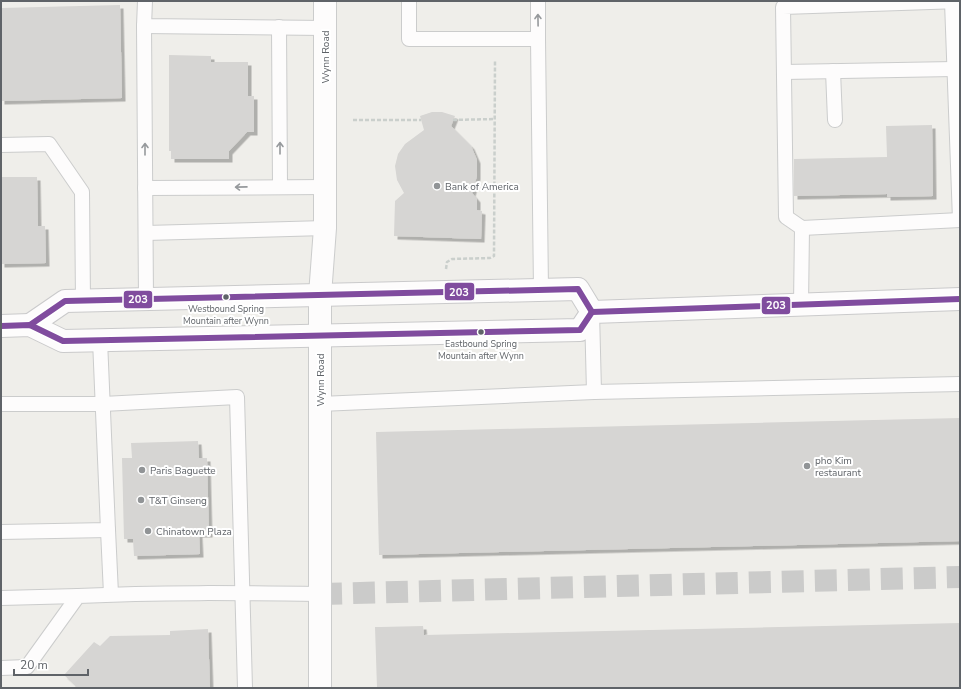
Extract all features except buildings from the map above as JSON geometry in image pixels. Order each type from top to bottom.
[{"type":"main road","name":"Wynn Road","points":[[320,688],[320,295],[325,228],[325,1]]},
{"type":"main road","points":[[30,326],[64,301],[83,300],[578,289],[592,312]]},
{"type":"main road","points":[[592,312],[960,299]]},
{"type":"main road","points":[[1,326],[30,326],[63,341],[580,330],[592,312]]},
{"type":"lane","points":[[145,1],[146,299]]},
{"type":"lane","points":[[409,1],[409,39],[538,39]]},
{"type":"lane","points":[[538,1],[541,290]]},
{"type":"lane","points":[[956,1],[954,69],[960,220],[802,228],[786,217],[783,7],[956,1]]},
{"type":"lane","points":[[144,26],[325,28]]},
{"type":"lane","points":[[279,27],[280,187]]},
{"type":"lane","points":[[784,72],[954,69]]},
{"type":"lane","points":[[832,71],[834,120]]},
{"type":"lane","points":[[1,145],[49,144],[82,192],[83,300]]},
{"type":"lane","points":[[145,188],[325,187]]},
{"type":"lane","points":[[146,233],[325,228]]},
{"type":"lane","points":[[801,305],[802,228]]},
{"type":"lane","points":[[592,312],[594,392]]},
{"type":"lane","points":[[100,340],[111,594]]},
{"type":"lane","points":[[320,404],[594,392],[960,384]]},
{"type":"lane","points":[[1,404],[103,404],[237,397],[245,688]]},
{"type":"lane","points":[[1,532],[108,530]]},
{"type":"lane","points":[[1,598],[111,594],[320,594]]},
{"type":"lane","points":[[1,668],[27,667],[78,596]]},
{"type":"path","points":[[446,270],[447,262],[452,259],[490,258],[494,256],[496,61]]},
{"type":"path","points":[[453,120],[496,119]]},
{"type":"path","points":[[353,120],[421,120]]},
{"type":"tunnel","points":[[320,594],[960,577]]},
{"type":"transit line","name":"203","points":[[30,325],[65,301],[578,289],[592,312]]},
{"type":"transit line","name":"203","points":[[592,312],[960,299]]},
{"type":"transit line","name":"203","points":[[1,326],[30,325],[63,341],[580,330],[592,312]]},
{"type":"place","name":"Bank of America","points":[[437,186]]},
{"type":"place","name":"Westbound Spring Mountain after Wynn","points":[[226,297]]},
{"type":"place","name":"Eastbound Spring Mountain after Wynn","points":[[481,332]]},
{"type":"place","name":"pho Kim restaurant","points":[[807,466]]},
{"type":"place","name":"Paris Baguette","points":[[142,470]]},
{"type":"place","name":"T&T Ginseng","points":[[141,500]]},
{"type":"place","name":"Chinatown Plaza","points":[[148,531]]}]
